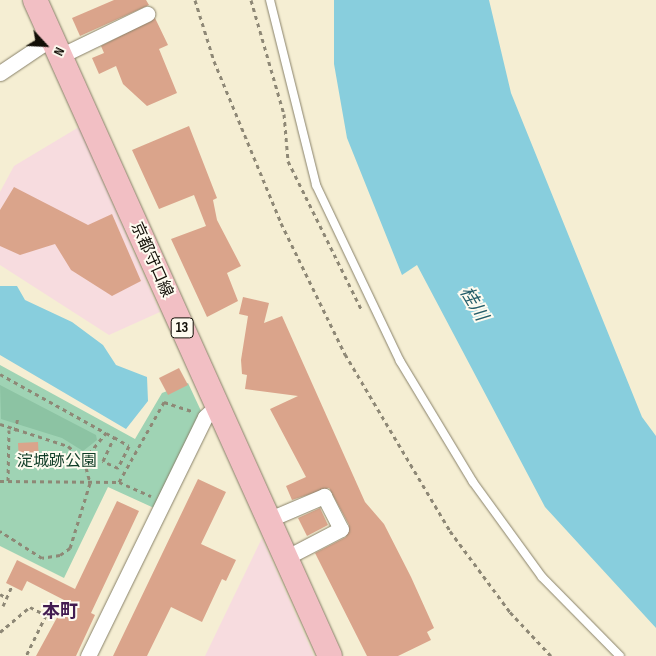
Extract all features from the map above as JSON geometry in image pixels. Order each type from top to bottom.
[{"type":"main road","name":"京都守口線","points":[[35,0],[211,412],[270,519],[330,656]]},
{"type":"street","points":[[0,73],[56,47],[147,14]]},
{"type":"street","points":[[88,656],[163,502],[211,412]]},
{"type":"street","points":[[270,519],[324,496],[341,529],[287,557]]},
{"type":"lane","points":[[270,0],[316,185],[400,361],[473,482],[542,577],[620,656]]},
{"type":"path","points":[[195,0],[214,60],[274,207],[345,354],[450,531],[510,612],[551,656]]},
{"type":"path","points":[[0,374],[129,446],[118,468],[103,461],[114,438]]},
{"type":"path","points":[[119,482],[164,402],[211,412]]},
{"type":"path","points":[[15,431],[18,418]]},
{"type":"path","points":[[0,424],[9,430],[68,446],[84,460],[90,483],[70,548],[60,555],[42,558],[0,531]]},
{"type":"path","points":[[8,480],[9,430]]},
{"type":"path","points":[[84,460],[106,433]]},
{"type":"path","points":[[0,481],[119,482],[163,502]]},
{"type":"path","points":[[3,606],[12,586]]},
{"type":"path","points":[[0,594],[7,598]]},
{"type":"path","points":[[0,632],[30,607],[46,615],[26,656]]},
{"type":"shaded area","points":[[79,127],[160,312],[109,335],[0,265],[0,192],[14,166]]},
{"type":"shaded area","points":[[262,538],[314,656],[205,656]]},
{"type":"green space","name":"淀城跡公園","points":[[0,365],[135,439],[162,393],[188,383],[202,413],[154,508],[108,487],[64,578],[0,546]]},
{"type":"green space","points":[[0,385],[96,435],[97,440],[83,451],[62,438],[1,419]]},
{"type":"water","name":"桂川","points":[[334,0],[489,0],[511,93],[642,417],[656,436],[656,628],[545,507],[417,265],[402,275],[347,138],[334,64]]},
{"type":"water","points":[[0,286],[17,286],[25,300],[72,322],[103,345],[116,365],[147,377],[148,401],[126,429],[0,355]]},
{"type":"building","points":[[114,0],[146,0],[149,5],[80,36],[72,18]]},
{"type":"building","points":[[155,18],[168,45],[159,49],[177,93],[147,106],[123,84],[116,66],[99,74],[92,58],[104,53],[101,46]]},
{"type":"building","points":[[189,126],[217,198],[213,200],[217,220],[241,266],[227,273],[238,301],[207,317],[171,239],[206,226],[194,195],[159,209],[132,150]]},
{"type":"building","points":[[14,187],[88,225],[112,214],[141,281],[112,296],[71,270],[55,244],[20,255],[0,246],[0,210]]},
{"type":"building","points":[[243,297],[269,303],[264,323],[282,316],[365,502],[384,524],[411,577],[434,628],[427,632],[431,640],[398,656],[367,656],[315,553],[346,537],[349,525],[329,488],[292,500],[286,486],[306,477],[270,409],[298,396],[245,389],[247,375],[242,374],[241,360],[248,316],[239,314]]},
{"type":"building","points":[[179,368],[188,385],[168,395],[159,378]]},
{"type":"building","points":[[38,442],[39,461],[19,462],[18,443]]},
{"type":"building","points":[[198,479],[226,492],[201,544],[236,560],[226,581],[222,579],[202,622],[171,607],[147,656],[113,656]]},
{"type":"building","points":[[117,501],[139,511],[91,613],[95,615],[76,656],[36,656],[66,601],[27,581],[22,591],[6,583],[17,560],[75,589]]},
{"type":"building","points":[[320,508],[328,525],[307,536],[298,518]]},
{"type":"district","name":"本町","points":[[60,612]]}]
